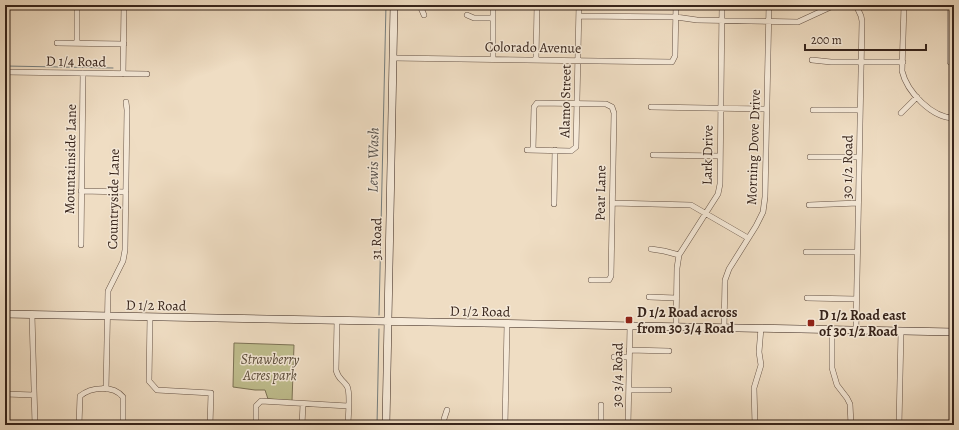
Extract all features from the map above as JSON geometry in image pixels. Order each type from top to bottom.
[{"type":"main road","name":"31 Road","points":[[386,425],[394,5]]},
{"type":"main road","name":"D 1/2 Road","points":[[5,314],[954,332]]},
{"type":"street","points":[[77,5],[77,43]]},
{"type":"street","points":[[123,74],[124,5]]},
{"type":"street","points":[[421,5],[424,15]]},
{"type":"street","points":[[493,59],[494,5]]},
{"type":"street","points":[[536,5],[536,59]]},
{"type":"street","name":"Alamo Street","points":[[555,150],[571,151],[575,149],[576,146],[579,5]]},
{"type":"street","points":[[676,5],[676,17]]},
{"type":"street","name":"Lark Drive","points":[[676,327],[677,268],[679,255],[718,194],[720,184],[722,5]]},
{"type":"street","name":"Morning Dove Drive","points":[[724,328],[725,280],[729,269],[763,212],[765,197],[769,5]]},
{"type":"street","points":[[579,16],[676,17],[697,20],[798,22],[835,5]]},
{"type":"street","name":"30 1/2 Road","points":[[856,5],[862,21],[856,330]]},
{"type":"street","points":[[904,5],[902,62],[904,80],[930,111],[943,117],[954,118]]},
{"type":"street","points":[[950,5],[952,62]]},
{"type":"street","points":[[467,15],[474,18],[493,18]]},
{"type":"street","name":"Colorado Avenue","points":[[393,58],[672,62],[675,56],[676,17]]},
{"type":"street","points":[[57,43],[124,44]]},
{"type":"street","points":[[812,60],[902,62]]},
{"type":"street","name":"D 1/4 Road","points":[[5,72],[147,74]]},
{"type":"street","name":"Mountainside Lane","points":[[81,246],[83,73]]},
{"type":"street","points":[[900,113],[918,97]]},
{"type":"street","name":"Countryside Lane","points":[[106,389],[108,291],[124,256],[126,102]]},
{"type":"street","points":[[533,150],[534,107],[536,104],[578,104]]},
{"type":"street","name":"Pear Lane","points":[[578,104],[606,104],[612,106],[614,113],[611,276],[609,280],[591,280]]},
{"type":"street","points":[[651,107],[766,109]]},
{"type":"street","points":[[813,110],[860,110]]},
{"type":"street","points":[[526,150],[555,150],[554,204]]},
{"type":"street","points":[[653,155],[720,156]]},
{"type":"street","points":[[810,156],[859,157]]},
{"type":"street","points":[[82,191],[126,192]]},
{"type":"street","points":[[612,203],[691,205],[748,238]]},
{"type":"street","points":[[809,205],[858,204]]},
{"type":"street","points":[[651,249],[679,255]]},
{"type":"street","points":[[806,252],[857,252]]},
{"type":"street","points":[[649,297],[676,298]]},
{"type":"street","points":[[807,298],[856,299]]},
{"type":"street","points":[[32,315],[35,425]]},
{"type":"street","points":[[150,317],[149,381],[157,390],[211,392],[210,425]]},
{"type":"street","points":[[337,321],[336,370],[337,376],[348,387],[348,425]]},
{"type":"street","points":[[505,425],[507,324]]},
{"type":"street","name":"30 3/4 Road","points":[[628,425],[630,326]]},
{"type":"street","points":[[755,425],[754,388],[761,365],[759,352],[761,328]]},
{"type":"street","points":[[832,330],[833,377],[850,404],[851,425]]},
{"type":"street","points":[[899,425],[901,331]]},
{"type":"street","points":[[629,350],[669,352]]},
{"type":"street","points":[[614,357],[629,357]]},
{"type":"street","points":[[80,425],[80,396],[87,390],[106,389],[120,393],[123,397],[123,425]]},
{"type":"street","points":[[629,390],[669,390]]},
{"type":"street","points":[[5,394],[34,395]]},
{"type":"street","points":[[256,425],[256,406],[261,400],[348,406]]},
{"type":"street","points":[[302,425],[303,404]]},
{"type":"street","points":[[601,405],[601,425]]},
{"type":"street","points":[[444,425],[447,410]]},
{"type":"green space","name":"Strawberry Acres park","points":[[234,343],[294,345],[292,401],[268,399],[265,390],[233,387]]},
{"type":"waterway","name":"Lewis Wash","points":[[379,315],[386,5]]},
{"type":"waterway","points":[[5,66],[113,68]]},
{"type":"waterway","name":"Lewis Wash","points":[[377,425],[379,329]]},
{"type":"place","name":"D 1/2 Road across from 30 3/4 Road","points":[[629,320]]},
{"type":"place","name":"D 1/2 Road east of 30 1/2 Road","points":[[811,323]]}]
